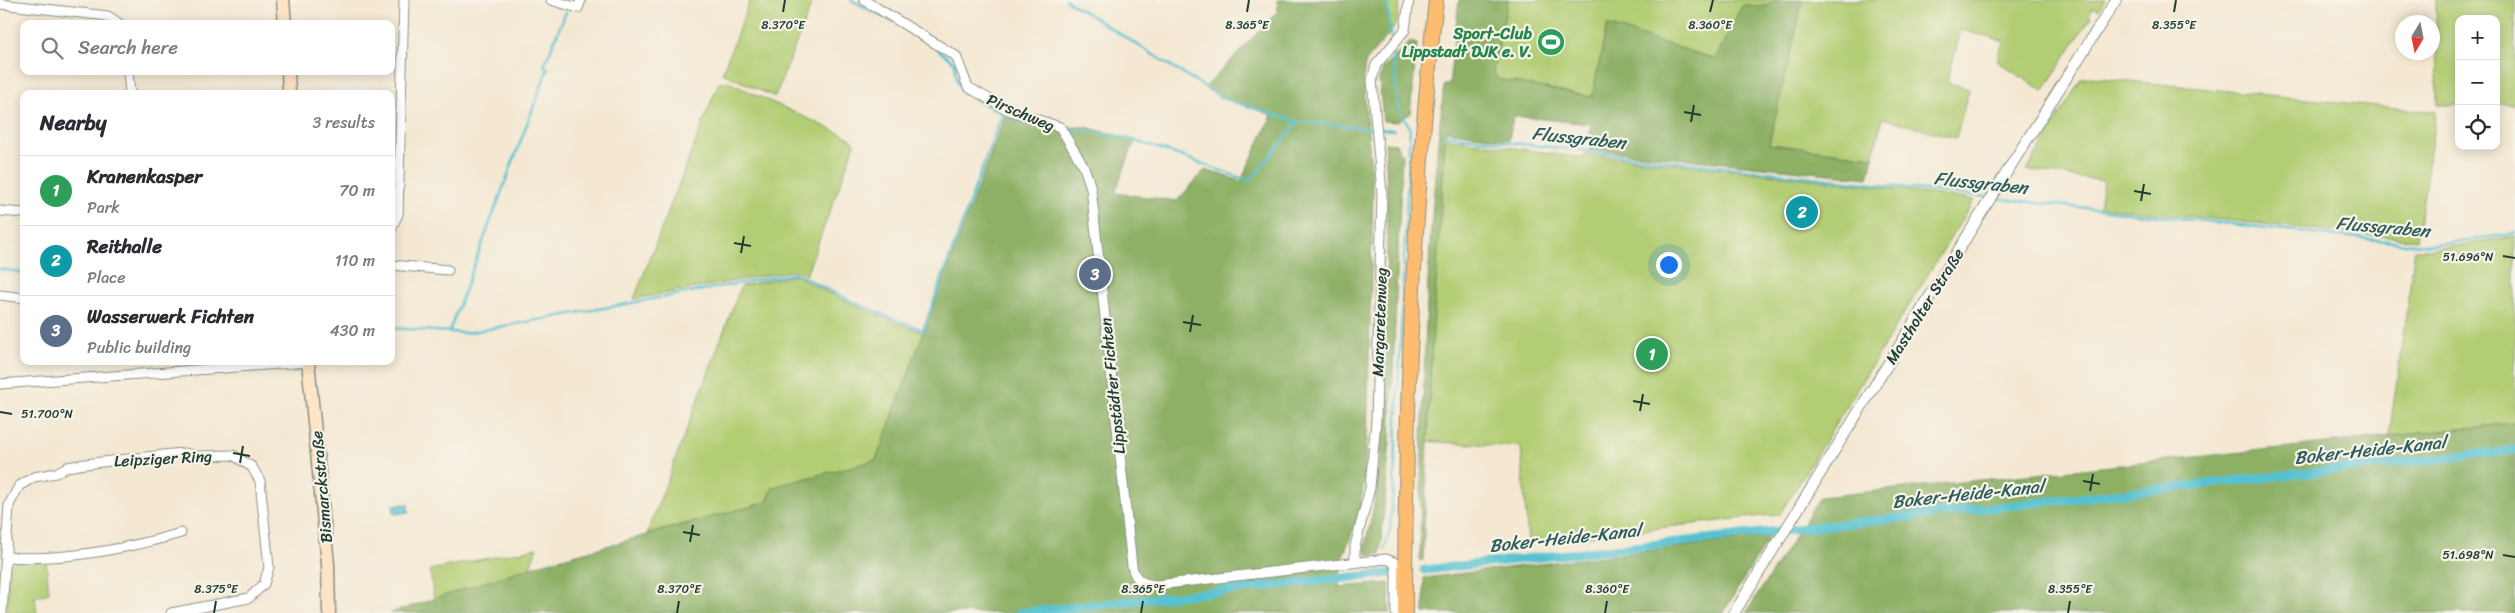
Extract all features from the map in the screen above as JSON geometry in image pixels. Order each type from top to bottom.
[{"type":"main road","points":[[283,0],[285,20]]},
{"type":"main road","points":[[1405,613],[1405,498],[1409,346],[1421,154],[1436,0]]},
{"type":"main road","points":[[1414,613],[1418,346],[1430,154],[1445,0]]},
{"type":"main road","points":[[288,75],[289,90]]},
{"type":"main road","name":"Bismarckstraße","points":[[308,365],[328,564],[329,613]]},
{"type":"street","points":[[395,220],[398,214],[404,0]]},
{"type":"street","points":[[551,0],[579,4]]},
{"type":"street","name":"Pirschweg","points":[[864,0],[956,56],[968,87],[1008,110],[1060,127],[1084,167],[1091,188]]},
{"type":"street","name":"Margaretenweg","points":[[1354,562],[1355,546],[1370,488],[1376,420],[1382,193],[1372,80],[1376,65],[1405,30],[1409,0]]},
{"type":"street","name":"Mastholter Straße","points":[[1734,613],[1995,190],[2116,0]]},
{"type":"street","points":[[0,4],[108,16],[114,20]]},
{"type":"street","points":[[128,75],[130,90]]},
{"type":"street","name":"Lippstädter Fichten","points":[[1091,188],[1132,566],[1140,582],[1157,585],[1354,562]]},
{"type":"street","points":[[0,211],[20,214]]},
{"type":"street","points":[[395,265],[448,270]]},
{"type":"street","points":[[0,295],[20,298]]},
{"type":"street","points":[[0,384],[266,365]]},
{"type":"street","name":"Leipziger Ring","points":[[2,613],[11,499],[19,486],[34,477],[56,473],[68,467],[85,464],[186,453],[197,456],[227,454],[238,456],[252,467],[260,481],[269,567],[264,584],[249,598],[172,613]]},
{"type":"street","points":[[5,557],[41,558],[87,552],[152,541],[181,533]]},
{"type":"street","points":[[1354,562],[1386,559],[1394,562],[1396,569],[1396,613]]},
{"type":"green space","points":[[750,0],[813,0],[775,97],[722,73]]},
{"type":"green space","points":[[1277,0],[1387,0],[1391,32],[1366,61],[1363,77],[1373,192],[1367,441],[1363,488],[1357,521],[1342,558],[1339,587],[1389,583],[1390,613],[391,613],[530,567],[767,502],[773,487],[876,460],[1006,112],[1056,128],[1085,127],[1135,140],[1115,193],[1177,201],[1205,170],[1241,181],[1272,115],[1222,98],[1205,88],[1278,11]]},
{"type":"green space","points":[[1387,0],[1400,0],[1397,22],[1391,32]]},
{"type":"green space","points":[[1459,0],[1508,0],[1493,71],[1498,79],[1592,97],[1607,25],[1715,59],[1742,6],[1766,6],[1777,0],[1803,0],[1769,144],[1873,157],[1868,178],[1589,149],[1591,124],[1513,116],[1509,140],[1446,131],[1432,346],[1423,560],[1420,561],[1426,323],[1433,204],[1444,85],[1449,85]]},
{"type":"green space","name":"Sport-Club Lippstadt DJK e. V.","points":[[1508,0],[1777,0],[1766,6],[1742,6],[1715,59],[1607,25],[1592,97],[1498,79],[1493,72]]},
{"type":"green space","points":[[1803,0],[2105,0],[2099,10],[2093,8],[2089,16],[2091,17],[2043,91],[1998,62],[1998,52],[2005,41],[1961,30],[1947,82],[1969,89],[1956,138],[1882,118],[1873,157],[1768,144]]},
{"type":"green space","points":[[2436,0],[2515,0],[2515,104],[2500,104],[2500,15],[2455,15],[2455,105],[2437,105],[2437,60],[2440,60],[2440,15],[2436,15]]},
{"type":"green space","points":[[1410,42],[1417,44],[1410,114],[1397,122],[1383,121],[1379,80],[1383,68]]},
{"type":"green space","points":[[2090,77],[2436,112],[2417,240],[2099,207],[2103,181],[2027,170],[2081,79]]},
{"type":"green space","points":[[726,81],[850,138],[855,144],[806,275],[796,270],[634,299],[718,84]]},
{"type":"green space","points":[[1445,138],[1584,158],[1585,154],[1858,184],[1974,200],[1780,514],[1528,543],[1521,447],[1422,441]]},
{"type":"green space","points":[[1385,143],[1396,144],[1402,155],[1390,442],[1380,554],[1368,555],[1364,548],[1371,522],[1379,470],[1383,417],[1387,240]]},
{"type":"green space","points":[[2515,236],[2515,423],[2389,436],[2415,249],[2436,249]]},
{"type":"green space","points":[[796,275],[859,307],[924,333],[876,460],[773,487],[768,502],[647,534],[741,286]]},
{"type":"green space","points":[[2515,423],[2515,613],[1746,613],[1820,497]]},
{"type":"green space","points":[[1770,536],[1723,613],[1424,613],[1424,578]]},
{"type":"green space","points":[[537,548],[530,567],[434,600],[430,570]]},
{"type":"green space","points":[[46,560],[49,593],[35,597],[37,613],[7,613],[8,568],[14,562]]},
{"type":"water","points":[[408,504],[409,512],[394,514],[393,505]]},
{"type":"waterway","points":[[851,0],[893,22]]},
{"type":"waterway","name":"Flussgraben","points":[[1066,0],[1222,98],[1298,122],[1394,130]]},
{"type":"waterway","points":[[1387,0],[1392,41]]},
{"type":"waterway","points":[[449,332],[548,68],[544,66],[566,12]]},
{"type":"waterway","points":[[1384,550],[1390,530],[1395,465],[1410,127],[1399,111],[1392,49]]},
{"type":"waterway","points":[[938,50],[955,63],[956,77],[959,85],[977,100],[1020,120],[1058,130]]},
{"type":"waterway","points":[[395,328],[466,333],[796,273],[858,304],[923,330],[1002,114]]},
{"type":"waterway","points":[[1066,130],[1087,131],[1134,141],[1250,181],[1298,122]]},
{"type":"waterway","name":"Flussgraben","points":[[1444,135],[1987,197]]},
{"type":"waterway","name":"Flussgraben","points":[[1995,198],[2414,244],[2436,245],[2515,233]]},
{"type":"waterway","points":[[0,269],[20,272]]},
{"type":"waterway","name":"Boker-Heide-Kanal","points":[[1424,570],[2515,450]]},
{"type":"waterway","name":"Boker-Heide-Kanal","points":[[1019,613],[1391,573]]},
{"type":"place","name":"Sport-Club Lippstadt DJK e. V.","points":[[1551,42]]},
{"type":"place","name":"Reithalle","points":[[1802,212]]},
{"type":"place","name":"Wasserwerk Fichten","points":[[1095,274]]},
{"type":"place","name":"Kranenkasper","points":[[1652,354]]}]
